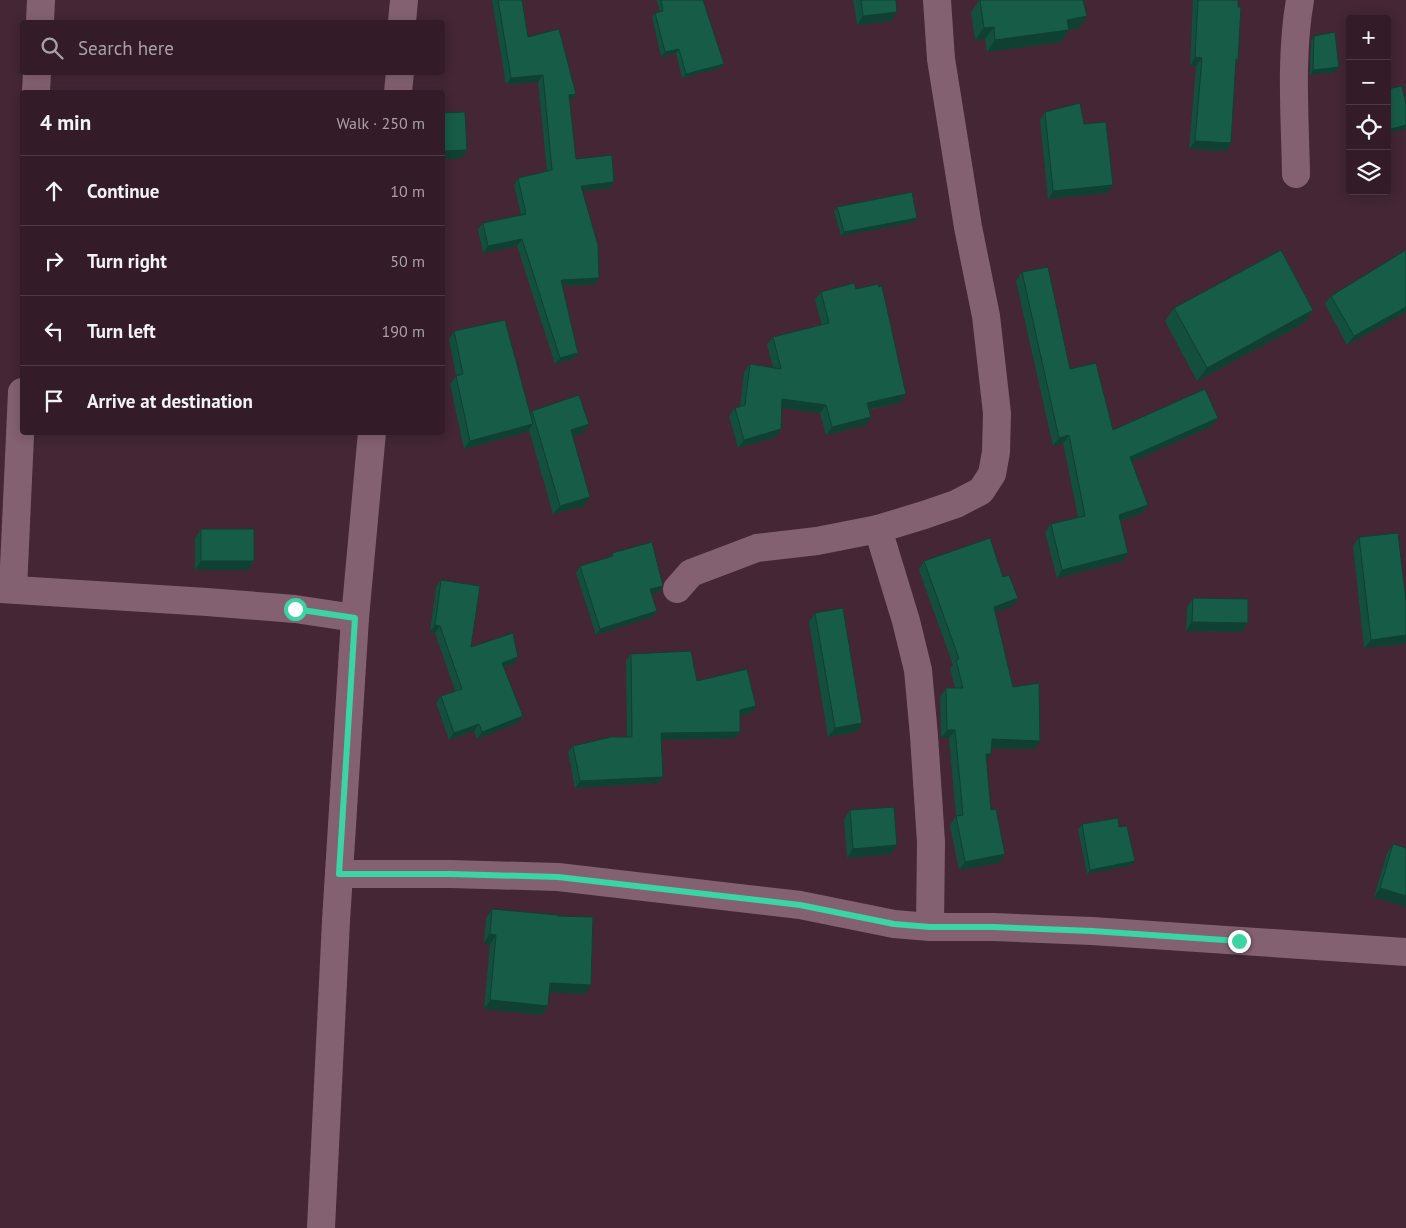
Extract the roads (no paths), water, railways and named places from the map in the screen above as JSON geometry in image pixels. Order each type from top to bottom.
[{"type":"street","points":[[40,20],[41,0]]},
{"type":"street","points":[[402,20],[404,0]]},
{"type":"street","points":[[677,589],[691,573],[757,548],[817,541],[878,529],[924,516],[956,504],[981,491],[992,474],[996,452],[997,413],[986,316],[968,228],[941,58],[937,0]]},
{"type":"street","points":[[1296,174],[1295,69],[1297,19],[1300,0]]},
{"type":"street","points":[[36,90],[37,75]]},
{"type":"street","points":[[398,90],[400,75]]},
{"type":"street","points":[[20,418],[7,589],[295,609],[355,618]]},
{"type":"street","points":[[321,1228],[339,874],[355,618],[372,435]]},
{"type":"street","points":[[878,529],[906,621],[918,670],[931,842],[930,927]]},
{"type":"street","points":[[339,874],[451,874],[558,877],[800,905],[894,924],[930,927],[994,927],[1092,931],[1406,952]]}]
